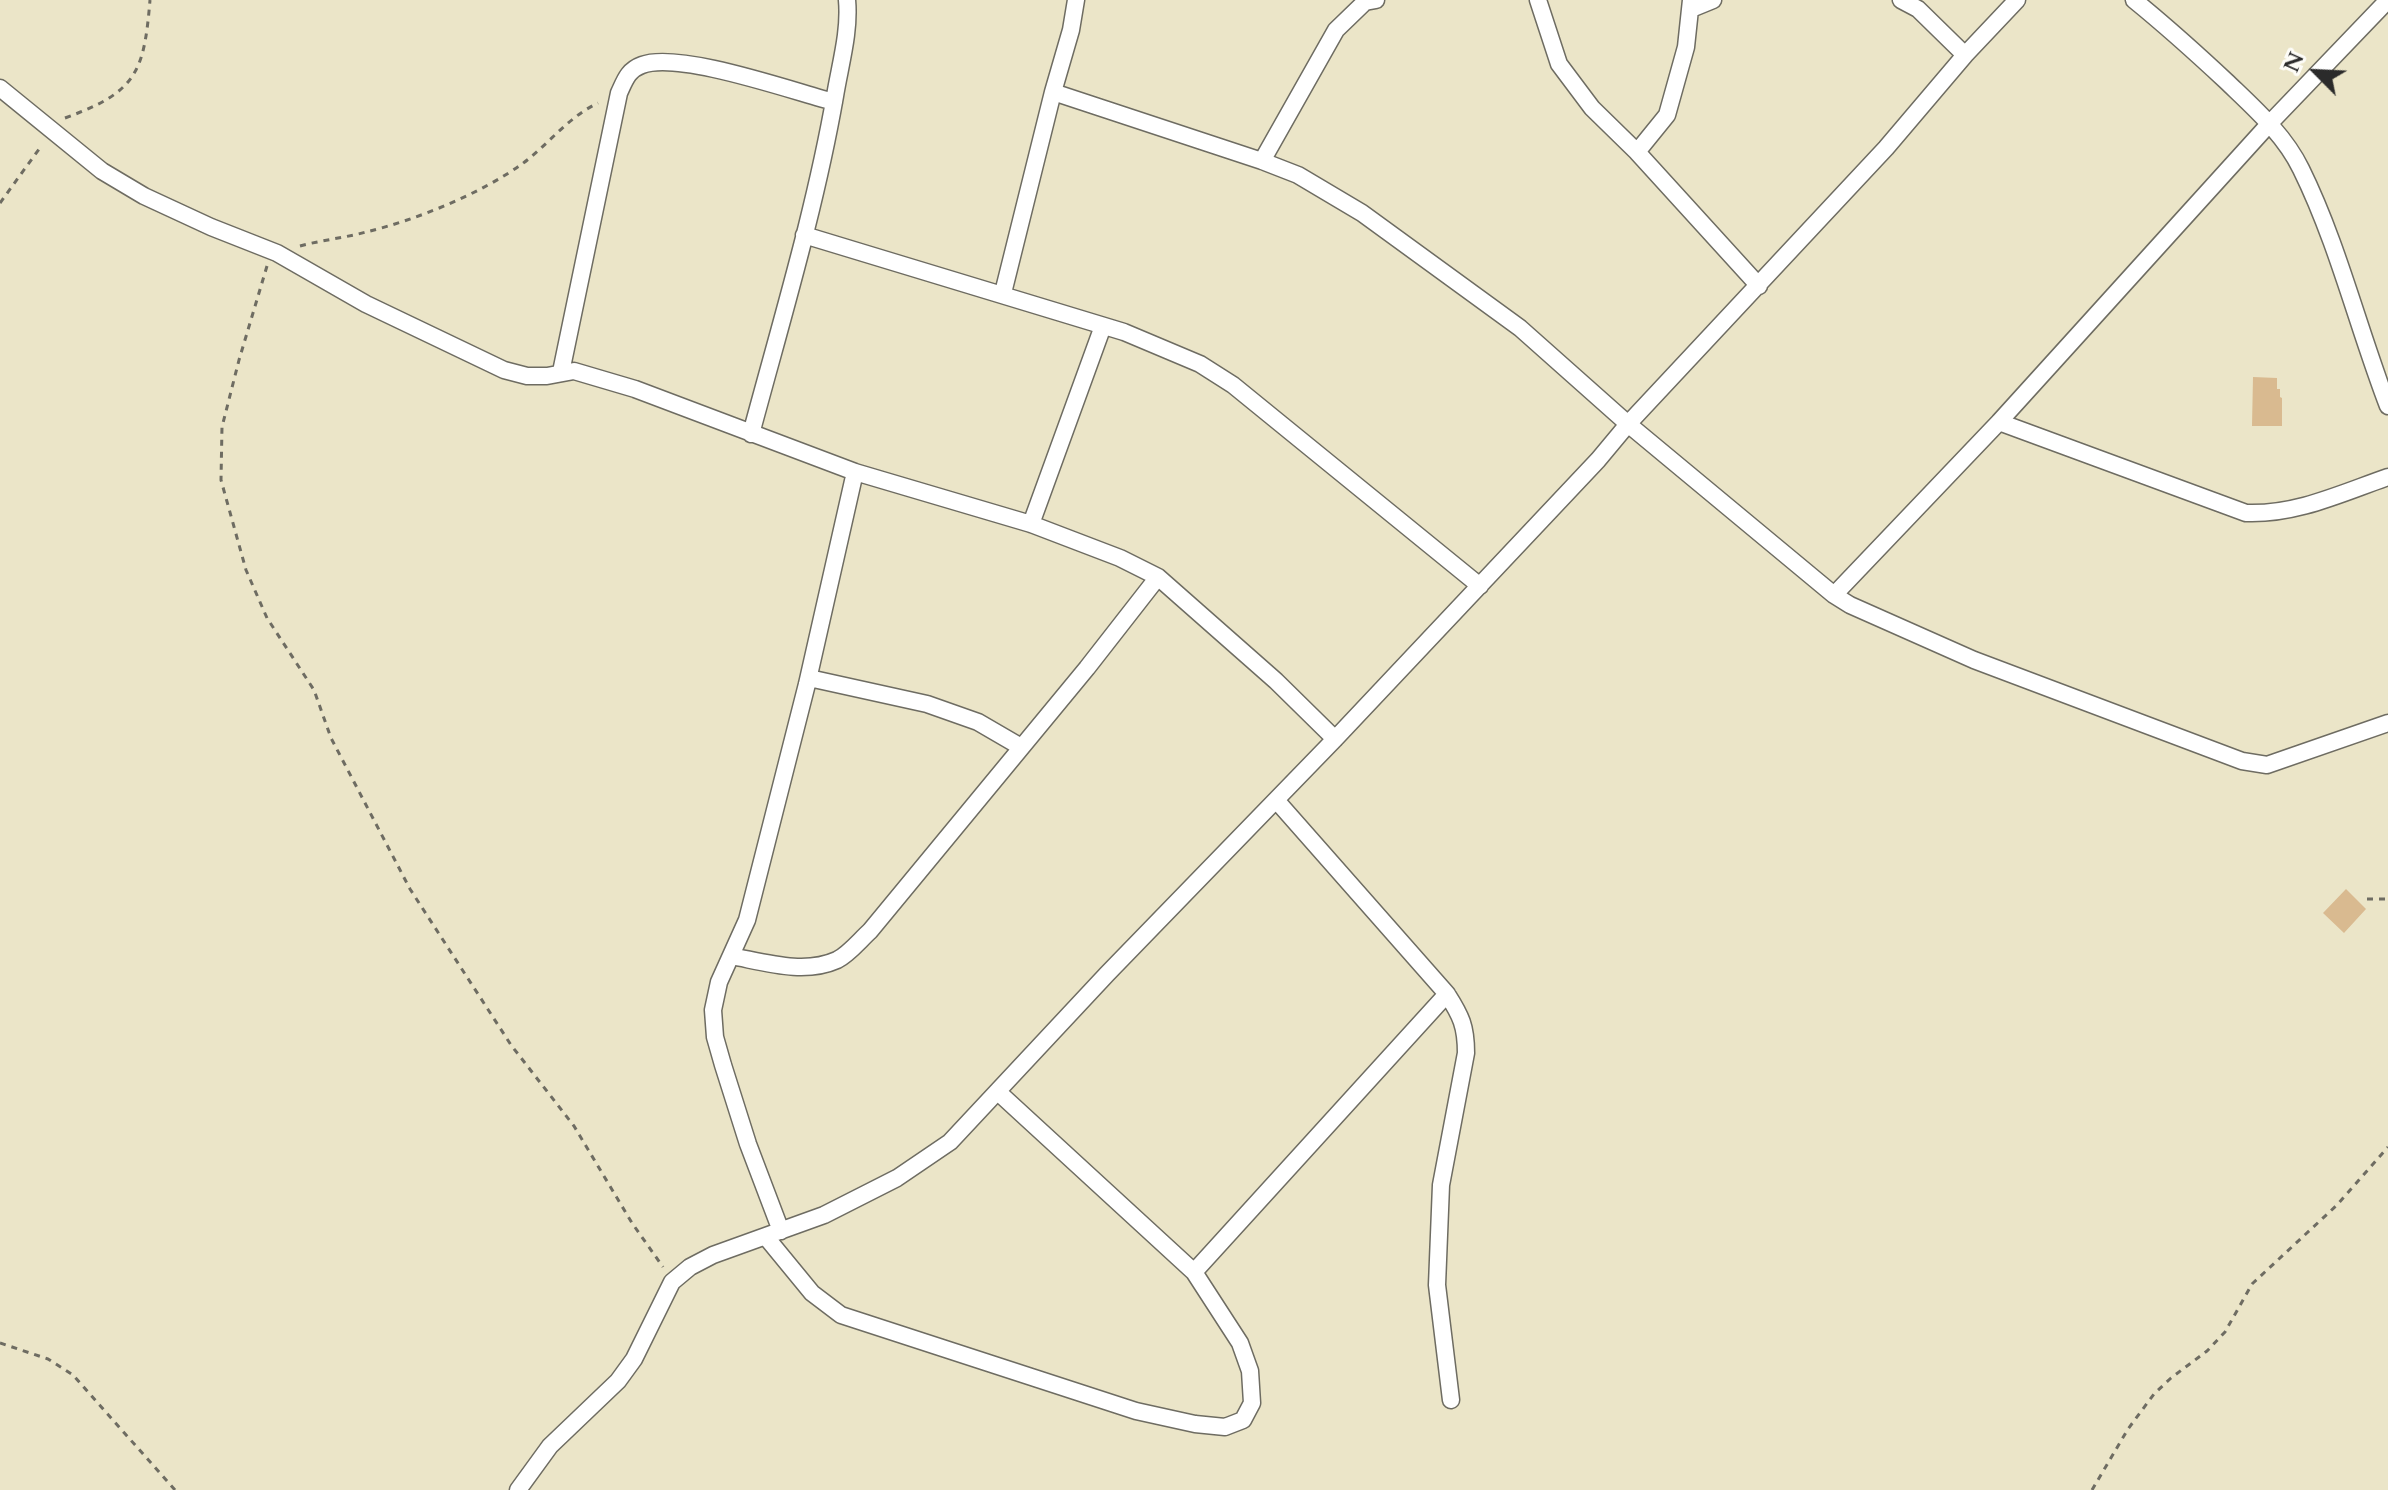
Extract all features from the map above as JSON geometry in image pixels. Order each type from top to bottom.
[{"type":"street","points":[[751,434],[804,235],[834,102],[849,18],[847,0]]},
{"type":"street","points":[[1003,293],[1071,30],[1076,0]]},
{"type":"street","points":[[1538,0],[1559,64],[1592,108],[1637,152],[1759,286]]},
{"type":"street","points":[[1637,152],[1667,115],[1686,47],[1691,5],[1713,0]]},
{"type":"street","points":[[1901,0],[1918,9],[1965,55]]},
{"type":"street","points":[[518,1490],[550,1446],[618,1381],[634,1359],[672,1282],[690,1267],[713,1255],[824,1215],[897,1178],[950,1142],[1598,460],[1886,148],[1965,55],[2017,0]]},
{"type":"street","points":[[2134,0],[2172,30],[2270,123],[2301,167],[2388,406]]},
{"type":"street","points":[[1834,595],[1999,422],[2270,123],[2388,0]]},
{"type":"street","points":[[1262,161],[1336,30],[1368,1]]},
{"type":"street","points":[[561,372],[619,93],[628,73],[641,65],[658,61],[710,67],[834,102]]},
{"type":"street","points":[[0,88],[102,171],[144,196],[274,252],[366,304],[504,370],[527,376],[574,371],[635,389],[855,472],[1031,524],[1120,558],[1158,577],[1276,681],[1335,739]]},
{"type":"street","points":[[1053,92],[1298,175],[1362,213],[1520,328],[1628,424],[1850,605],[1974,660],[2242,761],[2267,765],[2388,723]]},
{"type":"street","points":[[804,235],[1003,293],[1103,326],[1200,364],[1233,385],[1480,586]]},
{"type":"street","points":[[1031,524],[1103,326]]},
{"type":"street","points":[[1999,422],[2246,513],[2273,514],[2303,507],[2388,477]]},
{"type":"street","points":[[855,472],[809,678],[747,920],[719,982],[713,1010],[715,1037],[773,1234],[812,1293],[841,1315],[1136,1411],[1225,1427],[1243,1420],[1252,1403],[1250,1371],[1240,1343],[1194,1272],[998,1092]]},
{"type":"street","points":[[731,956],[795,967],[819,966],[840,959],[870,931],[1158,577]]},
{"type":"street","points":[[809,678],[927,704],[978,722],[1021,747]]},
{"type":"street","points":[[1276,800],[1447,994],[1466,1030],[1466,1053],[1440,1199],[1437,1285],[1451,1400]]},
{"type":"street","points":[[1194,1272],[1447,994]]},
{"type":"path","points":[[0,203],[48,126],[120,90],[135,75],[142,62],[150,0]]},
{"type":"path","points":[[619,93],[589,107],[522,164],[415,219],[274,252],[239,360],[222,427],[221,480],[246,570],[267,618],[314,690],[331,738],[410,889],[511,1045],[574,1126],[632,1223],[672,1282]]},
{"type":"path","points":[[2367,899],[2388,899]]},
{"type":"path","points":[[2092,1490],[2128,1429],[2154,1394],[2207,1351],[2225,1332],[2252,1284],[2337,1205],[2388,1147]]},
{"type":"path","points":[[0,1343],[48,1359],[73,1375],[175,1490]]},
{"type":"building","points":[[2253,377],[2277,378],[2277,389],[2280,389],[2282,398],[2282,426],[2252,426]]},
{"type":"building","points":[[2346,889],[2366,909],[2344,933],[2323,913]]}]
